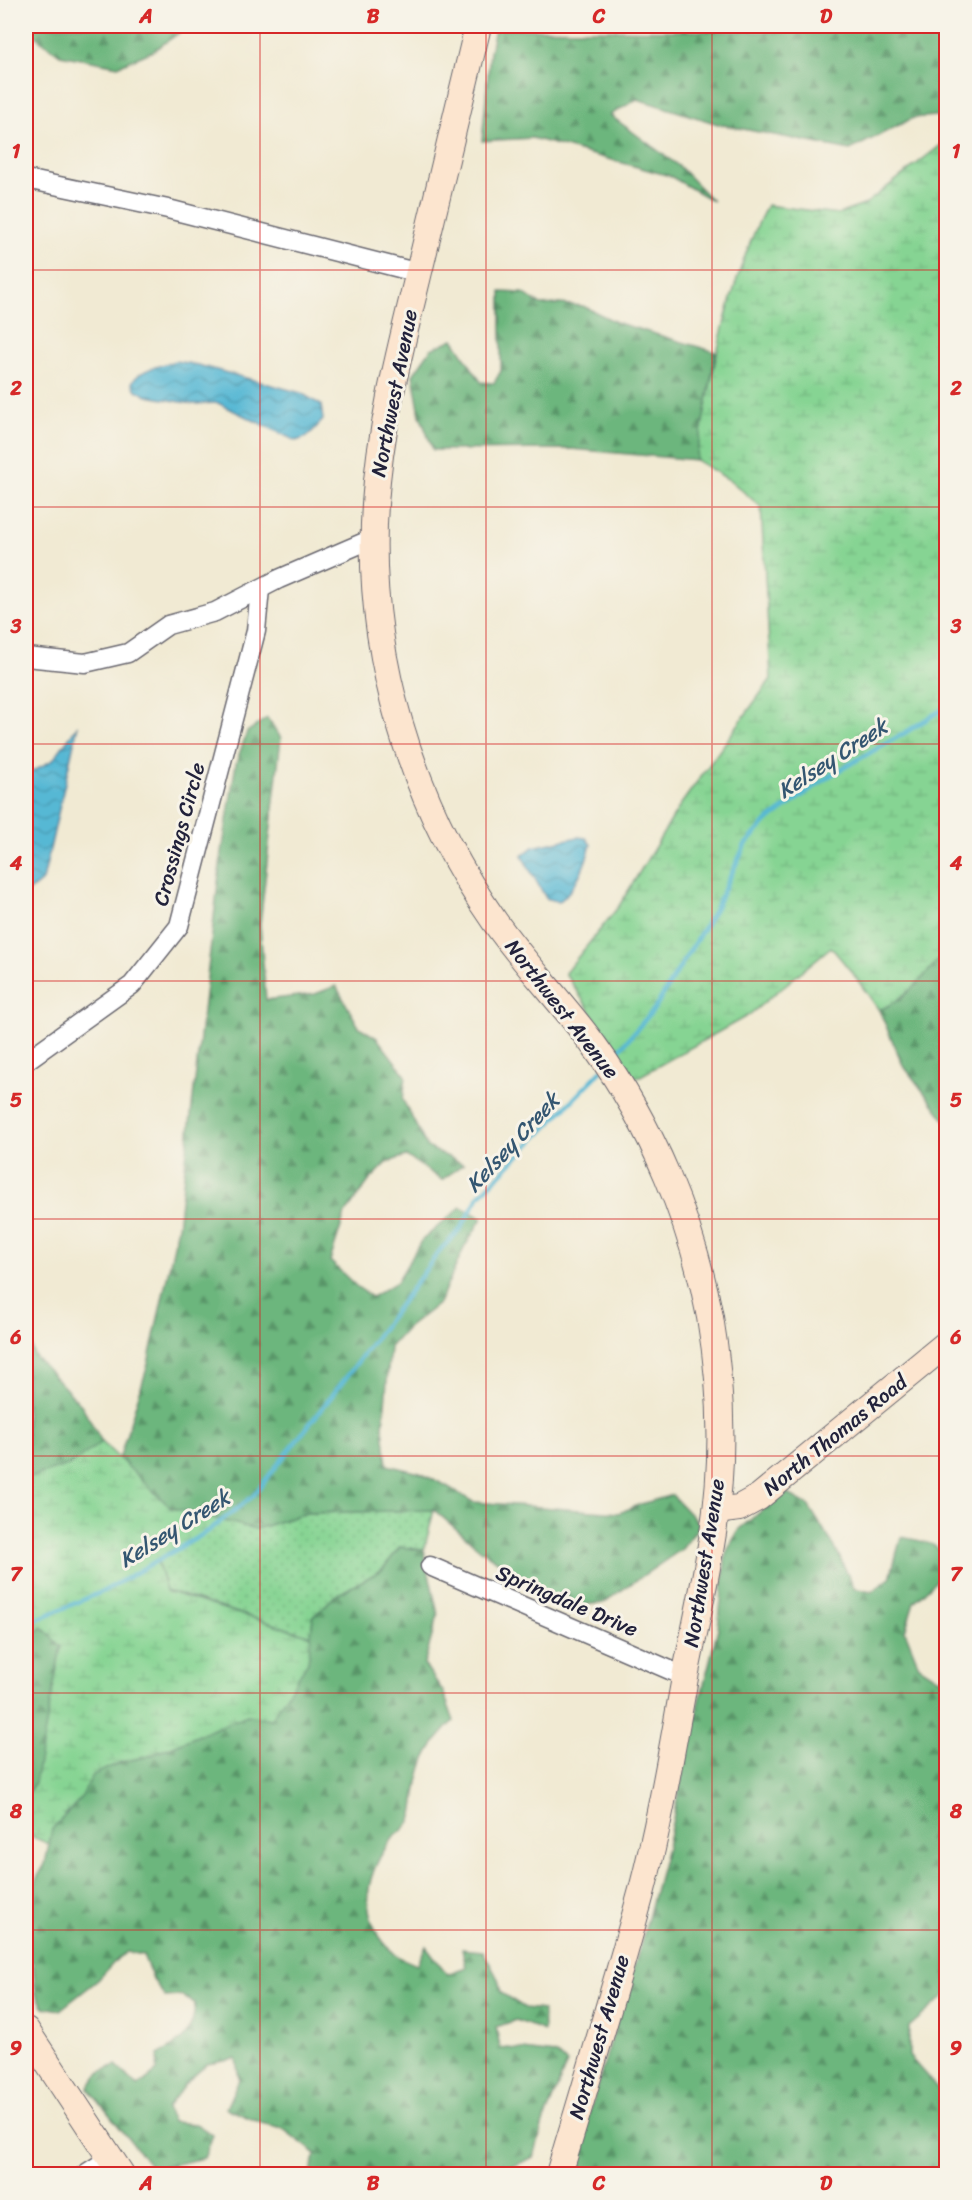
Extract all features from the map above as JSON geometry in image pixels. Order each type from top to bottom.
[{"type":"street","name":"Northwest Avenue","points":[[478,26],[384,424],[378,464],[374,538],[381,633],[391,692],[406,744],[432,811],[453,854],[495,922],[605,1061],[636,1113],[662,1166],[685,1222],[699,1269],[710,1319],[719,1398],[716,1511],[661,1808],[643,1886],[592,2068],[559,2175]]},
{"type":"street","points":[[26,179],[168,209],[419,273]]},
{"type":"street","points":[[26,657],[85,663],[128,653],[168,625],[215,612],[260,589],[374,538]]},
{"type":"street","name":"Crossings Circle","points":[[26,1061],[132,985],[179,926],[256,631],[260,589]]},
{"type":"street","name":"North Thomas Road","points":[[716,1511],[739,1508],[759,1497],[946,1344]]},
{"type":"street","name":"Springdale Drive","points":[[430,1566],[686,1677]]},
{"type":"street","points":[[26,2030],[116,2166],[85,2175]]},
{"type":"green space","points":[[26,26],[189,26],[153,51],[118,66],[60,55],[31,33]]},
{"type":"green space","points":[[810,26],[946,26],[946,115],[913,118],[850,150],[718,124],[637,99],[610,115],[680,167],[713,201],[670,176],[532,138],[482,141],[490,52],[495,29],[796,32]]},
{"type":"green space","points":[[946,141],[946,950],[907,992],[879,1010],[831,947],[749,1015],[635,1079],[565,973],[619,906],[681,804],[771,679],[761,507],[731,481],[696,460],[722,330],[741,266],[767,205],[838,214],[864,205]]},
{"type":"green space","points":[[501,292],[523,293],[541,305],[583,306],[618,323],[716,352],[696,460],[571,449],[433,450],[420,415],[413,375],[431,349],[453,339],[481,382],[494,383],[501,371]]},
{"type":"green space","points":[[267,718],[281,738],[260,924],[266,1000],[315,994],[336,986],[359,1027],[377,1038],[406,1076],[403,1100],[427,1147],[463,1164],[442,1180],[406,1156],[388,1162],[369,1181],[345,1214],[330,1261],[356,1286],[372,1297],[397,1282],[421,1241],[461,1207],[482,1218],[464,1248],[439,1303],[407,1328],[390,1347],[383,1427],[387,1465],[420,1473],[473,1502],[619,1513],[672,1495],[700,1525],[682,1549],[603,1603],[567,1606],[482,1551],[434,1510],[306,1513],[256,1529],[171,1508],[119,1459],[147,1368],[178,1227],[220,865],[236,763],[247,732]]},
{"type":"green space","points":[[946,950],[946,1121],[903,1065],[879,1010],[907,992]]},
{"type":"green space","points":[[26,1329],[34,1355],[82,1406],[102,1442],[71,1464],[26,1479]]},
{"type":"green space","points":[[102,1442],[171,1508],[223,1520],[157,1561],[166,1591],[311,1636],[308,1662],[271,1719],[247,1715],[149,1756],[121,1762],[93,1775],[81,1798],[52,1829],[49,1844],[26,1834],[26,1795],[35,1783],[61,1647],[42,1627],[26,1643],[26,1479],[71,1464]]},
{"type":"green space","points":[[785,1492],[808,1505],[836,1549],[854,1588],[871,1592],[890,1578],[901,1537],[925,1542],[938,1548],[945,1561],[946,1571],[914,1602],[905,1631],[919,1666],[941,1680],[946,1674],[946,1995],[909,2027],[909,2056],[946,2098],[946,2160],[928,2174],[570,2174],[641,1944],[667,1847],[687,1752],[718,1628],[726,1553],[739,1529]]},
{"type":"green space","points":[[434,1510],[424,1550],[400,1547],[382,1570],[335,1596],[313,1617],[311,1636],[166,1591],[157,1561],[223,1520],[256,1529],[306,1513]]},
{"type":"green space","points":[[400,1547],[424,1550],[438,1615],[424,1664],[443,1691],[454,1721],[440,1736],[425,1759],[419,1777],[411,1820],[389,1843],[373,1872],[369,1886],[370,1915],[375,1929],[396,1955],[417,1965],[426,1946],[447,1974],[466,1967],[462,1949],[483,1951],[498,1979],[501,1993],[525,2008],[543,2010],[544,2031],[516,2020],[496,2027],[500,2047],[555,2054],[567,2063],[543,2123],[534,2157],[516,2165],[474,2174],[310,2174],[316,2154],[282,2128],[261,2123],[226,2108],[239,2079],[236,2059],[207,2064],[185,2084],[167,2108],[172,2122],[196,2124],[213,2135],[204,2158],[153,2169],[88,2088],[100,2072],[116,2065],[138,2086],[157,2071],[158,2055],[175,2045],[190,2029],[195,2003],[181,1996],[165,1997],[153,1979],[143,1955],[127,1952],[118,1958],[98,1980],[60,2010],[44,2007],[36,1994],[33,1962],[26,1956],[26,1897],[45,1864],[52,1829],[81,1798],[92,1775],[121,1762],[149,1756],[247,1715],[308,1662],[313,1617],[335,1596],[382,1570]]},
{"type":"green space","points":[[42,1627],[61,1647],[36,1781],[26,1795],[26,1643]]},
{"type":"water","points":[[175,361],[301,393],[321,405],[323,420],[307,437],[296,441],[218,403],[193,404],[147,396],[136,390],[132,383],[140,374]]},
{"type":"water","points":[[78,725],[43,880],[26,894],[26,775],[53,760]]},
{"type":"water","points":[[578,837],[586,838],[591,845],[579,876],[571,890],[559,902],[546,898],[522,856],[533,847]]},
{"type":"waterway","name":"Kelsey Creek","points":[[612,1058],[655,1008],[714,911],[745,845],[767,821],[831,775],[946,707]]},
{"type":"waterway","name":"Kelsey Creek","points":[[26,1624],[104,1591],[207,1532],[253,1496],[345,1379],[441,1249],[460,1230],[479,1196],[601,1071]]}]
